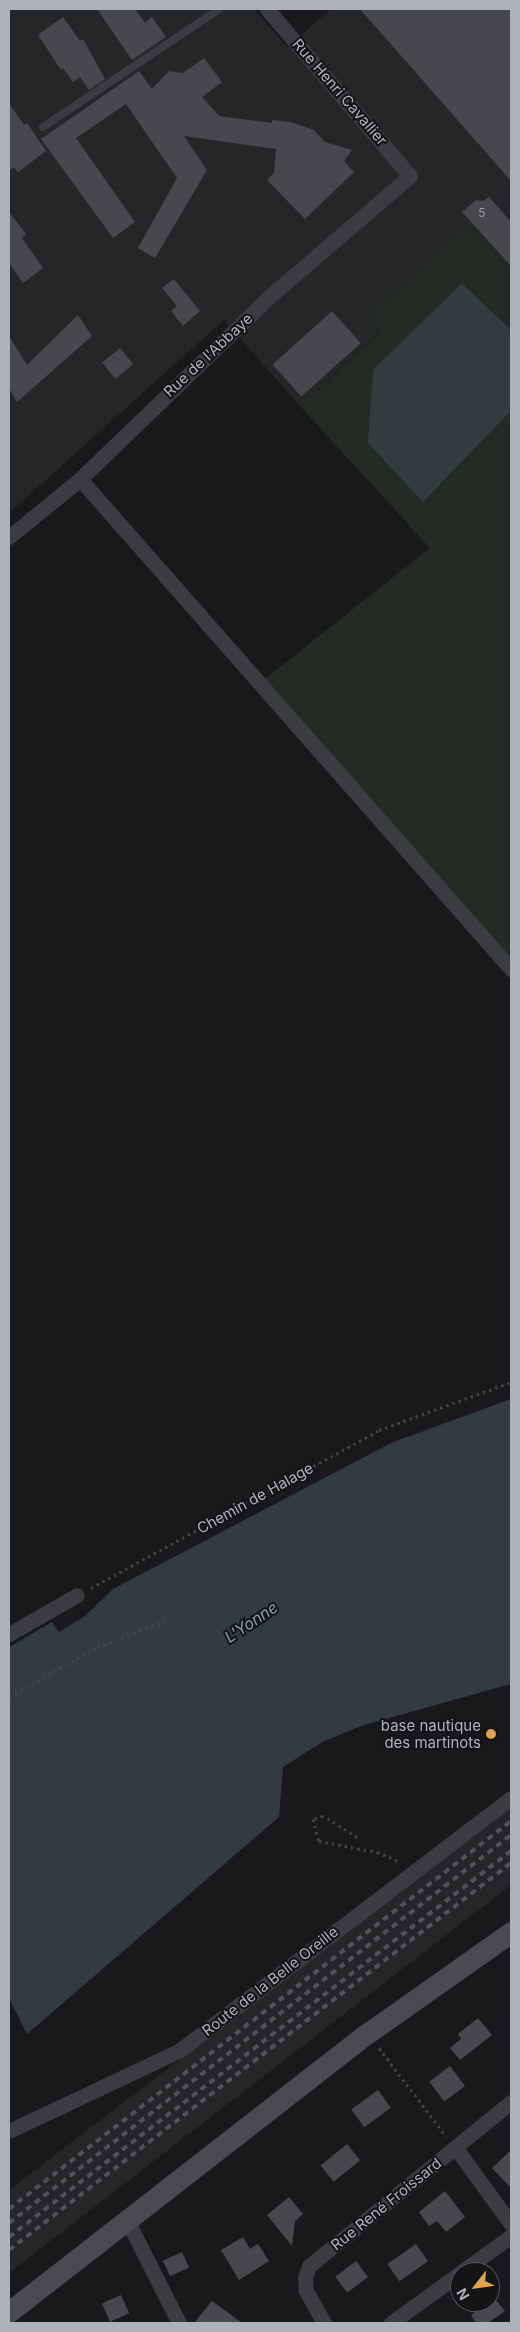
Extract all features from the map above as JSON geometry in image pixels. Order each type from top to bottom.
[{"type":"main road","points":[[14,2308],[368,2033],[511,1932]]},
{"type":"street","name":"Rue Henri Cavallier","points":[[268,9],[410,176]]},
{"type":"street","name":"Rue de l'Abbaye","points":[[9,537],[80,479],[270,296],[410,176]]},
{"type":"street","points":[[80,479],[511,969]]},
{"type":"street","points":[[9,1634],[77,1595]]},
{"type":"street","name":"Route de la Belle Oreille","points":[[9,2131],[180,2050],[511,1798]]},
{"type":"street","name":"Rue René Froissard","points":[[324,2323],[306,2290],[305,2277],[309,2266],[511,2102]]},
{"type":"street","points":[[455,2147],[511,2224]]},
{"type":"street","points":[[127,2220],[178,2323]]},
{"type":"street","points":[[475,2262],[511,2236]]},
{"type":"street","points":[[391,2323],[450,2280]]},
{"type":"lane","points":[[43,127],[219,9]]},
{"type":"path","name":"Chemin de Halage","points":[[77,1595],[379,1430],[511,1382]]},
{"type":"path","points":[[9,1697],[97,1647],[170,1619]]},
{"type":"path","points":[[357,1837],[324,1816],[313,1819],[319,1841],[377,1852],[418,1868]]},
{"type":"path","points":[[368,2033],[455,2147]]},
{"type":"shaded area","points":[[9,9],[254,9],[287,47],[331,9],[511,9],[511,272],[469,226],[380,331],[301,407],[224,320],[9,513]]},
{"type":"shaded area","points":[[469,226],[511,272],[511,330],[462,283],[423,502],[511,411],[511,976],[260,683],[430,548],[301,407],[380,332],[372,314]]},
{"type":"shaded area","points":[[511,1806],[511,1885],[9,2273],[9,2190]]},
{"type":"water","points":[[462,283],[511,330],[511,411],[423,502],[368,443],[373,370]]},
{"type":"water","name":"L'Yonne","points":[[511,1399],[511,1684],[364,1725],[324,1741],[283,1767],[279,1817],[27,2034],[9,1998],[9,1647],[52,1622],[59,1632],[85,1616],[113,1589],[391,1443]]},
{"type":"building","points":[[97,9],[135,9],[145,23],[152,17],[166,37],[132,60]]},
{"type":"building","points":[[360,9],[511,9],[511,181]]},
{"type":"building","points":[[63,17],[80,41],[83,39],[105,79],[89,90],[80,77],[73,82],[63,68],[61,70],[38,35]]},
{"type":"building","points":[[204,58],[222,82],[202,97],[219,116],[272,123],[272,120],[290,122],[314,130],[325,142],[352,150],[344,161],[354,172],[305,219],[267,180],[274,173],[276,149],[184,136],[207,170],[155,258],[138,248],[177,178],[126,104],[76,138],[135,222],[113,238],[41,139],[139,71],[152,89],[169,71],[183,73]]},
{"type":"building","points":[[9,103],[24,125],[27,123],[46,151],[18,172],[14,167],[9,171]]},
{"type":"building","points":[[489,197],[511,222],[511,266],[462,212],[476,200],[483,201]]},
{"type":"building","points":[[9,212],[26,234],[22,238],[43,268],[23,283],[9,263]]},
{"type":"building","points":[[174,279],[200,311],[183,326],[171,311],[177,306],[162,288]]},
{"type":"building","points":[[332,311],[361,343],[301,396],[273,365]]},
{"type":"building","points":[[78,315],[92,336],[17,402],[9,388],[9,336],[27,365]]},
{"type":"building","points":[[120,348],[133,364],[115,379],[102,362]]},
{"type":"building","points":[[478,2018],[492,2035],[460,2060],[450,2048],[461,2039],[458,2034]]},
{"type":"building","points":[[450,2066],[465,2086],[444,2102],[429,2082]]},
{"type":"building","points":[[378,2090],[391,2108],[364,2127],[351,2109]]},
{"type":"building","points":[[347,2144],[360,2160],[334,2182],[321,2165]]},
{"type":"building","points":[[511,2150],[511,2188],[492,2168]]},
{"type":"building","points":[[445,2191],[465,2217],[446,2232],[437,2221],[429,2226],[419,2212]]},
{"type":"building","points":[[289,2197],[303,2214],[295,2221],[292,2246],[267,2215]]},
{"type":"building","points":[[243,2237],[250,2249],[258,2244],[269,2261],[239,2280],[221,2250]]},
{"type":"building","points":[[416,2244],[428,2261],[399,2281],[387,2264]]},
{"type":"building","points":[[182,2252],[189,2267],[170,2276],[163,2261]]},
{"type":"building","points":[[356,2261],[368,2277],[347,2293],[335,2277]]},
{"type":"building","points":[[121,2295],[129,2313],[110,2322],[102,2304]]},
{"type":"building","points":[[212,2301],[242,2323],[194,2323]]},
{"type":"building","points":[[500,2305],[505,2311],[488,2323],[476,2323],[471,2315],[475,2312],[500,2312]]},
{"type":"railway","points":[[9,2209],[511,1821]]},
{"type":"railway","points":[[9,2223],[511,1835]]},
{"type":"railway","points":[[9,2237],[511,1851]]},
{"type":"railway","points":[[9,2250],[511,1863]]},
{"type":"place","name":"base nautique des martinots","points":[[491,1734]]}]
